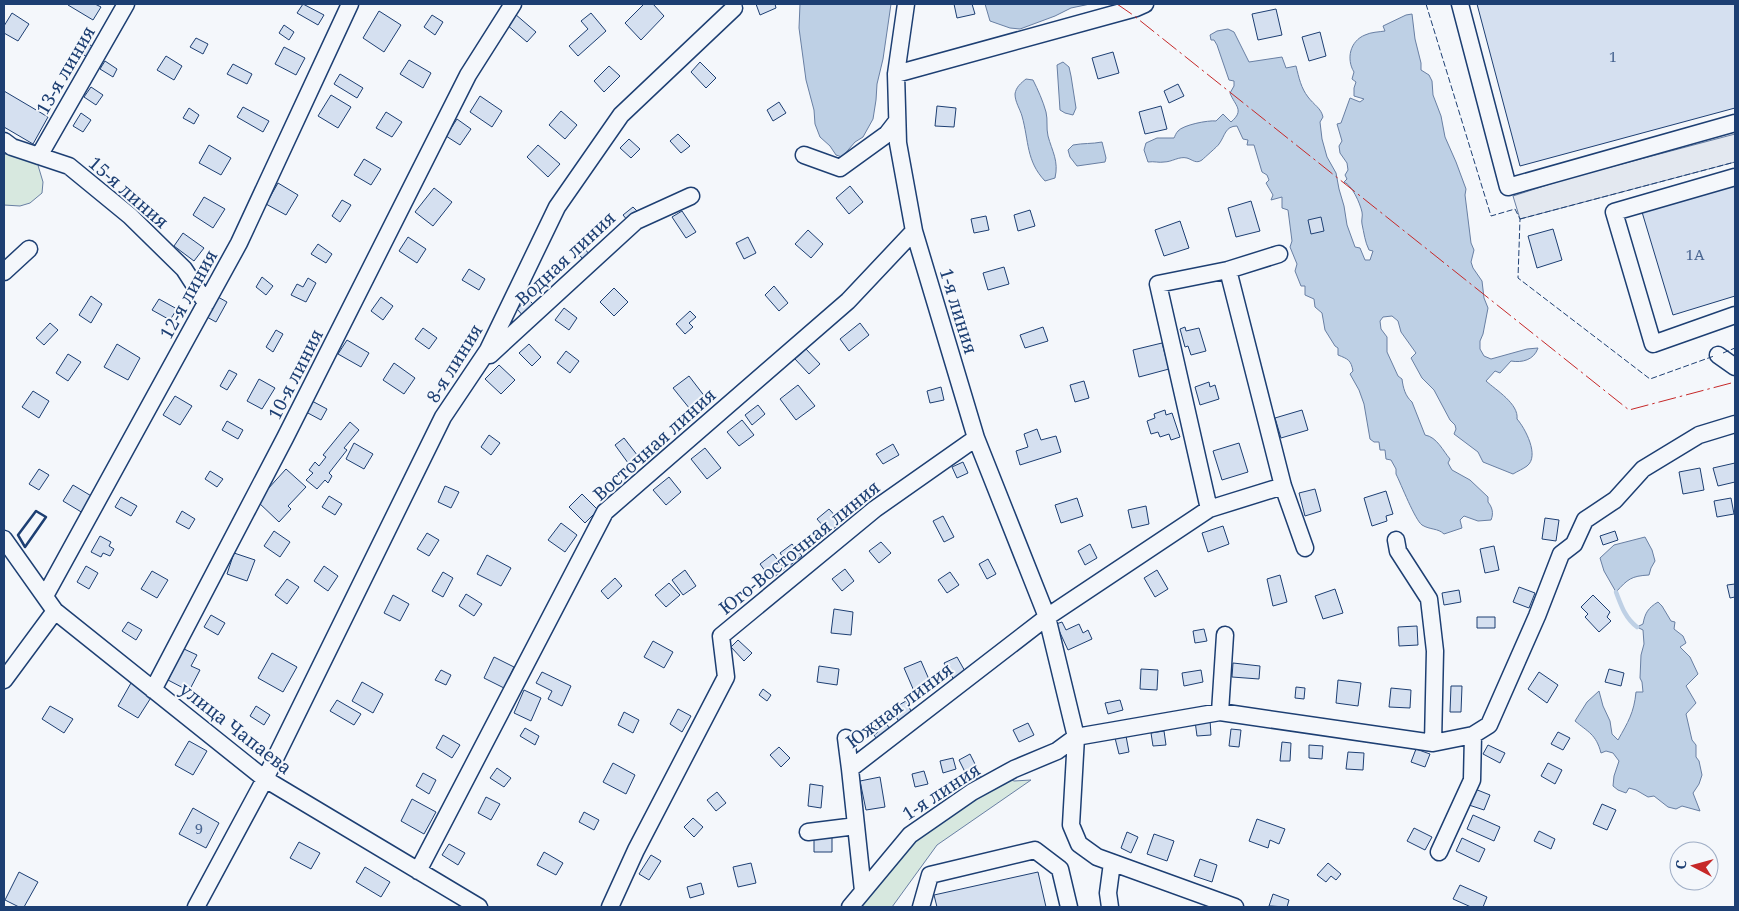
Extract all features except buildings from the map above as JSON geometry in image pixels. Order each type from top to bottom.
[{"type":"street","name":"13-я линия","points":[[39,156],[126,4]]},
{"type":"street","name":"12-я линия","points":[[45,596],[239,243],[350,4]]},
{"type":"street","name":"10-я линия","points":[[153,690],[286,438],[468,75],[513,4]]},
{"type":"street","name":"1-я линия","points":[[906,4],[896,74],[897,121],[898,143],[914,231],[976,438],[1047,617],[1076,737],[1071,825],[1079,844],[1097,857],[1235,907]]},
{"type":"street","points":[[896,74],[1145,4]]},
{"type":"street","points":[[1460,4],[1508,186],[1735,123]]},
{"type":"street","name":"8-я линия","points":[[196,907],[265,779],[443,417],[488,350],[557,207],[621,115],[734,8]]},
{"type":"street","points":[[804,155],[840,168],[887,134],[897,121]]},
{"type":"street","name":"15-я линия","points":[[4,141],[12,147],[69,166],[130,216],[184,269],[206,303]]},
{"type":"street","points":[[1735,177],[1614,212],[1653,344],[1735,315]]},
{"type":"street","name":"Водная линия","points":[[477,366],[636,221],[691,196]]},
{"type":"street","name":"Восточная линия","points":[[418,871],[605,512],[848,301],[914,231]]},
{"type":"street","points":[[4,272],[29,249]]},
{"type":"street","points":[[1209,509],[1158,284],[1228,270],[1280,254]]},
{"type":"street","points":[[1228,270],[1283,486],[1305,548]]},
{"type":"street","points":[[1718,355],[1735,367]]},
{"type":"street","points":[[1076,737],[1220,712],[1433,743],[1474,735],[1489,725],[1537,616],[1561,554],[1574,544],[1585,520],[1615,500],[1643,469],[1699,435],[1735,424]]},
{"type":"street","name":"Юго-Восточная линия","points":[[610,907],[636,850],[726,677],[721,636],[875,509],[976,438]]},
{"type":"street","points":[[1047,617],[1209,509],[1283,486]]},
{"type":"street","name":"улица Чапаева","points":[[4,539],[55,610],[265,779],[479,907]]},
{"type":"street","points":[[1396,540],[1398,551],[1429,599],[1435,651],[1433,743]]},
{"type":"street","points":[[4,680],[55,610]]},
{"type":"street","name":"Южная линия","points":[[863,891],[850,769],[1047,617]]},
{"type":"street","points":[[1220,712],[1225,635]]},
{"type":"street","points":[[1439,852],[1472,780],[1474,735]]},
{"type":"street","name":"1-я линия","points":[[850,907],[910,835],[972,792],[1014,769],[1058,750],[1076,737]]},
{"type":"street","points":[[846,738],[850,769]]},
{"type":"street","points":[[808,832],[856,826]]},
{"type":"street","points":[[921,907],[930,875],[1035,850],[1060,869],[1069,907]]},
{"type":"street","points":[[1110,907],[1108,893],[1112,863]]},
{"type":"shaded area","points":[[1735,134],[1735,162],[1520,219],[1513,196],[1569,178]]},
{"type":"shaded area","points":[[5,154],[37,162],[43,182],[42,193],[30,203],[20,206],[4,205]]},
{"type":"shaded area","points":[[1007,777],[1014,781],[1031,780],[937,845],[892,907],[858,907],[911,837]]},
{"type":"water","points":[[800,4],[891,4],[873,119],[863,137],[855,142],[842,157],[836,155],[820,137],[815,124],[814,110],[806,80],[799,28]]},
{"type":"water","points":[[985,4],[1090,4],[1071,8],[1020,29],[1010,28],[990,21]]},
{"type":"water","points":[[1412,14],[1421,70],[1429,75],[1432,81],[1433,95],[1441,116],[1445,137],[1466,189],[1465,195],[1471,243],[1474,250],[1471,262],[1482,281],[1484,298],[1488,308],[1480,341],[1480,349],[1484,356],[1491,359],[1527,349],[1538,348],[1531,358],[1519,362],[1511,361],[1500,373],[1495,371],[1486,381],[1511,403],[1517,413],[1517,419],[1530,442],[1532,449],[1531,461],[1527,466],[1513,474],[1483,462],[1478,452],[1454,434],[1455,425],[1450,420],[1434,390],[1422,378],[1411,358],[1416,353],[1401,332],[1398,321],[1392,316],[1383,317],[1380,321],[1381,329],[1387,337],[1387,352],[1398,376],[1402,379],[1405,391],[1412,402],[1425,435],[1433,438],[1450,459],[1448,463],[1452,470],[1470,480],[1488,497],[1492,515],[1491,520],[1478,521],[1464,516],[1460,520],[1462,528],[1444,534],[1425,527],[1419,522],[1391,460],[1386,459],[1385,450],[1380,450],[1379,442],[1374,442],[1370,439],[1364,404],[1350,374],[1353,371],[1351,364],[1347,359],[1338,355],[1338,348],[1325,330],[1322,313],[1315,307],[1314,299],[1305,295],[1305,286],[1301,286],[1295,271],[1297,264],[1290,247],[1292,241],[1288,210],[1282,208],[1282,197],[1271,200],[1273,195],[1266,183],[1269,180],[1267,175],[1262,172],[1254,145],[1247,145],[1248,140],[1243,139],[1237,126],[1233,126],[1218,145],[1198,162],[1187,158],[1178,158],[1167,162],[1148,162],[1144,150],[1146,143],[1157,138],[1174,138],[1178,131],[1190,125],[1216,121],[1223,114],[1231,122],[1235,118],[1238,108],[1230,93],[1234,86],[1234,81],[1229,80],[1217,45],[1214,40],[1211,40],[1210,35],[1217,31],[1228,29],[1234,32],[1249,62],[1282,57],[1286,68],[1296,66],[1300,83],[1323,117],[1320,122],[1322,139],[1327,157],[1336,173],[1347,225],[1355,247],[1360,248],[1365,260],[1370,260],[1373,251],[1369,250],[1366,241],[1358,199],[1353,190],[1344,182],[1347,179],[1345,175],[1348,170],[1347,163],[1340,153],[1339,146],[1342,141],[1337,124],[1341,123],[1350,98],[1360,102],[1364,99],[1354,96],[1356,82],[1352,79],[1354,72],[1350,56],[1356,41],[1367,34],[1385,31],[1383,26]]},
{"type":"water","points":[[1063,62],[1069,67],[1071,76],[1076,108],[1073,115],[1060,110],[1057,65]]},
{"type":"water","points":[[1026,79],[1033,80],[1039,92],[1047,115],[1048,136],[1056,161],[1055,178],[1045,181],[1034,166],[1031,158],[1022,116],[1015,97],[1018,87]]},
{"type":"water","points":[[1102,142],[1106,158],[1105,162],[1077,166],[1070,157],[1068,150],[1073,145]]},
{"type":"water","points":[[1645,537],[1655,561],[1649,575],[1630,579],[1616,592],[1604,571],[1600,558],[1614,545]]},
{"type":"water","points":[[1658,602],[1671,621],[1675,622],[1674,629],[1683,636],[1686,643],[1680,647],[1690,657],[1698,674],[1686,686],[1696,703],[1686,714],[1692,740],[1696,745],[1696,757],[1699,761],[1702,775],[1693,793],[1700,811],[1682,806],[1676,809],[1668,807],[1654,796],[1648,797],[1629,788],[1626,793],[1618,790],[1613,786],[1619,761],[1613,753],[1606,751],[1601,753],[1594,737],[1575,721],[1587,702],[1599,691],[1610,721],[1612,734],[1618,740],[1632,712],[1636,692],[1643,692],[1640,678],[1641,655],[1644,644],[1643,630],[1637,627],[1643,624],[1648,611]]},
{"type":"waterway","points":[[1616,592],[1626,615],[1637,627]]},
{"type":"fence","points":[[1426,4],[1491,216],[1515,209],[1520,219],[1518,278],[1650,379],[1714,356]]},
{"type":"fence","points":[[1520,219],[1735,162]]},
{"type":"fence","points":[[1723,353],[1735,348]]},
{"type":"wall","points":[[36,511],[46,517],[25,547],[18,535],[36,511]]},
{"type":"power","points":[[1117,4],[1629,410],[1735,382]]}]
